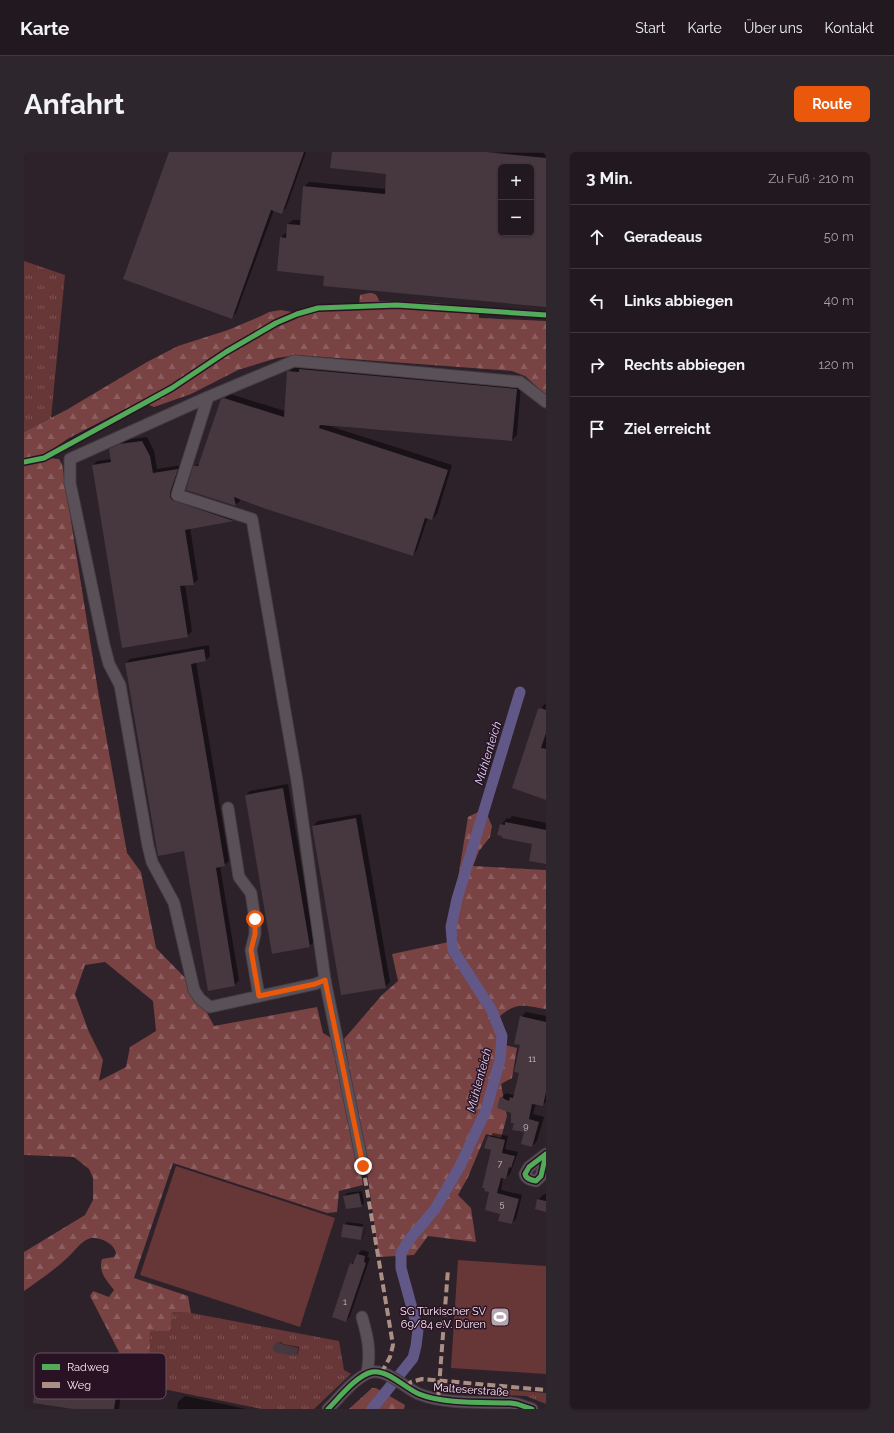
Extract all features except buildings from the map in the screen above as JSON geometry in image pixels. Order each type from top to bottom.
[{"type":"street","points":[[325,980],[315,984],[210,1007],[200,999],[194,990],[174,903],[152,862],[148,846],[120,685],[109,664],[104,646],[70,483],[70,459],[208,397],[294,361],[520,382],[546,402]]},
{"type":"street","points":[[208,397],[177,495],[252,519],[297,781],[325,980],[363,1166]]},
{"type":"street","points":[[228,808],[239,877],[251,893],[255,919],[255,934],[251,950],[259,996]]},
{"type":"street","points":[[328,1409],[367,1373],[370,1360],[369,1342],[362,1317]]},
{"type":"street","name":"Malteserstraße","points":[[367,1373],[382,1372],[415,1392],[434,1399],[510,1403],[532,1409]]},
{"type":"green space","points":[[24,261],[65,275],[51,418],[24,432]]},
{"type":"green space","points":[[369,293],[376,295],[379,301],[434,303],[479,308],[479,318],[546,321],[546,395],[525,376],[512,371],[296,355],[277,358],[238,370],[191,394],[154,407],[141,401],[69,438],[44,455],[24,460],[24,432],[68,409],[147,362],[178,346],[228,330],[269,312],[281,310],[292,312],[295,317],[317,310],[351,309],[359,305],[360,295]]},
{"type":"green space","points":[[45,458],[59,459],[62,464],[98,691],[127,853],[141,872],[156,948],[193,986],[214,1026],[317,1007],[323,1033],[336,1041],[341,1040],[363,1185],[339,1191],[337,1212],[327,1213],[173,1163],[134,1278],[188,1296],[191,1313],[172,1312],[170,1331],[150,1331],[150,1353],[120,1353],[90,1296],[93,1291],[109,1297],[114,1290],[106,1279],[101,1268],[102,1259],[114,1257],[116,1253],[115,1249],[108,1242],[94,1238],[86,1240],[56,1268],[24,1291],[24,1252],[85,1215],[93,1200],[93,1178],[89,1169],[74,1157],[24,1155],[24,464]],"holes":[[[105,962],[153,1001],[156,1031],[130,1047],[126,1067],[99,1081],[103,1060],[89,1032],[75,994],[85,965]]]},
{"type":"green space","points":[[480,811],[488,817],[492,826],[490,837],[479,851],[473,866],[546,870],[546,1009],[517,1006],[506,1011],[500,1016],[506,1034],[505,1045],[517,1048],[512,1078],[501,1084],[507,1116],[501,1138],[486,1134],[468,1177],[458,1195],[471,1208],[476,1242],[428,1236],[414,1255],[379,1257],[366,1165],[344,1039],[382,995],[398,981],[392,954],[458,940],[455,927],[449,914],[458,878],[468,817]]},
{"type":"green space","points":[[176,1166],[335,1218],[300,1327],[140,1275]]},
{"type":"green space","name":"SG Türkischer SV 69/84 e.V. Düren","points":[[458,1260],[546,1266],[546,1374],[451,1368]]},
{"type":"green space","points":[[172,1312],[191,1313],[339,1341],[344,1370],[351,1374],[314,1409],[262,1409],[166,1390],[166,1353],[149,1353],[150,1331]]},
{"type":"green space","points":[[443,1384],[546,1393],[546,1404],[526,1396],[442,1392]]},
{"type":"green space","points":[[372,1388],[376,1388],[405,1405],[404,1409],[349,1409]]},
{"type":"waterway","name":"Mühlenteich","points":[[372,1409],[413,1358],[416,1346],[418,1330],[401,1268],[401,1253],[409,1240],[435,1209],[460,1166],[486,1110],[500,1060],[502,1036],[491,1009],[453,950],[451,927],[457,899],[520,692]]},
{"type":"marked path","points":[[363,1166],[393,1345],[390,1357],[382,1372]]},
{"type":"marked path","points":[[438,1400],[448,1269]]},
{"type":"marked path","points":[[406,1387],[411,1382],[422,1379],[546,1390]]},
{"type":"cycle path","points":[[24,462],[44,458],[172,388],[226,352],[276,323],[297,314],[318,308],[397,305],[546,315]]},
{"type":"cycle path","points":[[546,1154],[541,1176],[536,1181],[531,1180],[525,1174],[529,1167],[546,1154]]},
{"type":"cycle path","points":[[328,1409],[354,1382],[372,1372],[384,1373],[419,1394],[429,1397],[463,1402],[510,1403],[532,1409]]},
{"type":"place","name":"SG Türkischer SV 69/84 e.V. Düren","points":[[500,1317]]},
{"type":"route","points":[[255,919],[255,934],[251,950],[259,996],[315,984],[325,980],[363,1166]]}]
